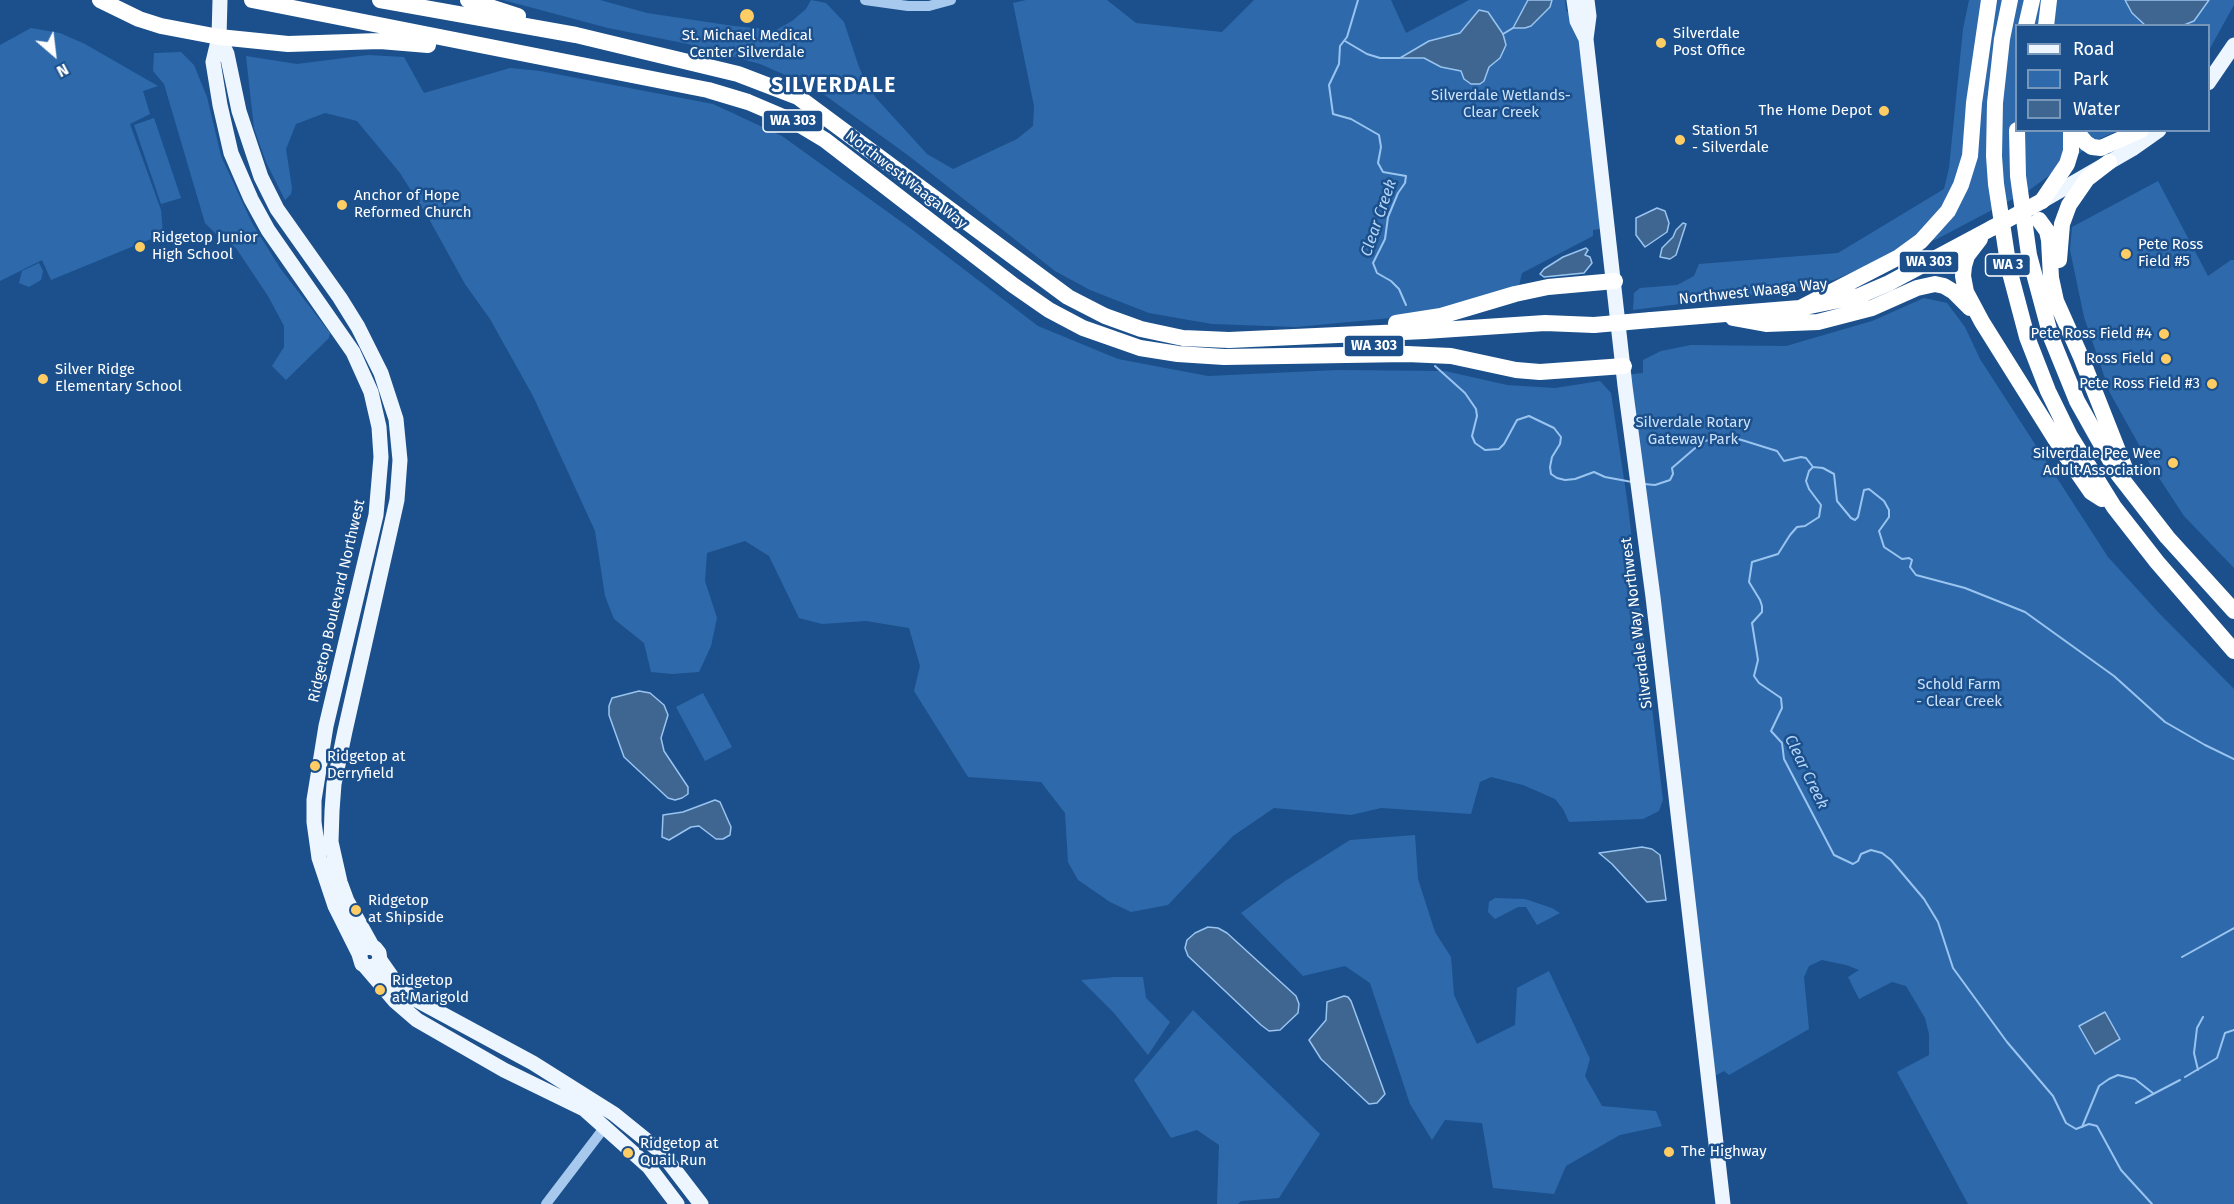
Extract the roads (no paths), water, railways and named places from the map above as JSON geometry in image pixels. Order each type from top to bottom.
[{"type":"highway","points":[[100,0],[161,26],[219,37],[299,44],[398,42],[555,59]]},
{"type":"highway","name":"Northwest Waaga Way","points":[[252,0],[708,90],[748,102],[795,122],[825,140],[1013,285],[1049,310],[1083,328],[1140,348],[1178,354],[1224,357],[1277,355]]},
{"type":"highway","name":"Northwest Waaga Way","points":[[380,0],[576,35],[738,74],[798,97],[1068,297],[1105,316],[1141,329],[1184,338],[1229,340],[1306,337]]},
{"type":"highway","points":[[468,0],[576,35]]},
{"type":"highway","points":[[1800,308],[1905,254],[1921,241],[1948,210],[1961,185],[1970,156],[1974,103],[1989,0]]},
{"type":"highway","name":"WA 3","points":[[2010,0],[2002,39],[1994,127],[1996,184],[2009,268],[2027,338],[2048,391],[2070,436],[2114,507],[2157,562],[2234,651]]},
{"type":"highway","points":[[2026,24],[2032,0]]},
{"type":"highway","points":[[2046,24],[2049,0]]},
{"type":"highway","name":"WA 3","points":[[2018,132],[2018,176],[2029,255],[2051,337],[2084,415],[2118,474],[2167,537],[2234,611]]},
{"type":"highway","points":[[2073,132],[2067,164],[2042,201],[1992,228],[1970,246],[1964,266],[1965,286],[1982,322],[2064,453],[2091,492],[2114,507]]},
{"type":"highway","points":[[2075,132],[2089,145],[2100,148],[2136,132]]},
{"type":"highway","points":[[2081,357],[2060,277],[2061,231],[2066,211],[2079,189],[2087,179],[2109,162]]},
{"type":"highway","points":[[2017,215],[2029,215],[2038,220],[2047,231],[2051,278],[2056,301],[2081,357],[2118,453],[2142,504]]},
{"type":"highway","name":"Northwest Waaga Way","points":[[1594,325],[1800,308],[1846,299],[1872,291],[1970,246]]},
{"type":"highway","points":[[1306,337],[1441,316],[1548,287],[1615,280]]},
{"type":"highway","points":[[1722,315],[1766,324],[1818,322],[1862,311],[1917,288],[1935,284],[1954,292],[1982,322]]},
{"type":"highway","name":"WA 303","points":[[1306,337],[1545,323],[1594,325]]},
{"type":"highway","name":"WA 303","points":[[1277,355],[1412,342],[1545,333],[1594,325]]},
{"type":"highway","points":[[1277,355],[1451,356],[1516,370],[1540,372],[1624,366]]},
{"type":"main road","name":"Ridgetop Boulevard Northwest","points":[[220,0],[219,37],[213,62],[231,153],[268,230],[353,352],[371,392],[379,427],[381,458],[376,515],[326,726],[314,800],[319,858],[335,906],[395,1000],[417,1020],[504,1070],[584,1110],[625,1144],[653,1172],[677,1204]]},
{"type":"main road","name":"Silverdale Way Northwest","points":[[1574,0],[1577,21],[1586,39]]},
{"type":"main road","name":"Silverdale Way Northwest","points":[[1587,0],[1589,16],[1586,39],[1723,1204]]},
{"type":"main road","points":[[2210,80],[2234,45]]},
{"type":"main road","points":[[2042,201],[2156,132]]},
{"type":"main road","name":"Ridgetop Boulevard Northwest","points":[[369,957],[411,997],[533,1063],[614,1114],[661,1152],[701,1204]]},
{"type":"main road","points":[[604,1128],[601,1123],[602,1118],[608,1113],[614,1114]]},
{"type":"street","points":[[865,0],[887,5],[908,6],[929,6],[951,0]]},
{"type":"street","points":[[546,1204],[604,1128]]},
{"type":"water","points":[[1528,0],[1552,0],[1550,7],[1531,26],[1513,28]]},
{"type":"water","points":[[2125,0],[2209,0],[2194,21],[2186,24],[2144,24],[2132,13]]},
{"type":"water","points":[[1479,10],[1488,12],[1503,34],[1506,45],[1500,58],[1489,67],[1484,81],[1480,84],[1471,84],[1464,79],[1461,71],[1441,67],[1424,58],[1400,58],[1429,41],[1460,33]]},
{"type":"water","points":[[1657,208],[1665,211],[1669,223],[1667,232],[1645,247],[1636,235],[1636,218]]},
{"type":"water","points":[[1683,223],[1686,224],[1676,255],[1670,259],[1660,257],[1662,248]]},
{"type":"water","points":[[1586,248],[1588,250],[1585,255],[1590,257],[1592,263],[1584,273],[1544,277],[1540,274],[1563,257]]},
{"type":"water","points":[[639,691],[650,693],[664,705],[668,715],[661,738],[664,751],[688,787],[688,794],[682,798],[675,800],[668,798],[624,757],[609,715],[609,706],[612,698]]},
{"type":"water","points":[[715,800],[720,802],[731,827],[730,835],[723,839],[716,839],[699,826],[691,827],[669,840],[662,837],[663,815],[683,812]]},
{"type":"water","points":[[1642,847],[1652,849],[1660,855],[1666,900],[1647,902],[1599,853]]},
{"type":"water","points":[[1208,927],[1218,928],[1227,933],[1296,996],[1299,1004],[1298,1013],[1280,1030],[1269,1031],[1261,1025],[1188,956],[1185,948],[1187,940]]},
{"type":"water","points":[[1344,996],[1351,1001],[1385,1094],[1377,1103],[1369,1104],[1321,1059],[1309,1040],[1326,1020],[1327,1002]]},
{"type":"water","points":[[2105,1012],[2120,1039],[2095,1054],[2079,1026]]},
{"type":"waterway","name":"Clear Creek","points":[[1358,0],[1347,37],[1340,46],[1339,64],[1329,85],[1333,114],[1351,119],[1379,135],[1381,147],[1378,163],[1383,172],[1406,176],[1405,183],[1388,217],[1385,239],[1373,263],[1377,273],[1399,289],[1406,305]]},
{"type":"waterway","points":[[1503,34],[1513,28]]},
{"type":"waterway","points":[[1345,41],[1367,54],[1380,58],[1400,58]]},
{"type":"waterway","name":"Clear Creek","points":[[1435,366],[1465,393],[1476,409],[1477,416],[1472,436],[1475,443],[1485,450],[1499,449],[1517,420],[1529,416],[1554,428],[1561,437],[1550,467],[1551,474],[1557,478],[1575,479],[1594,472],[1605,477],[1632,482]]},
{"type":"waterway","name":"Clear Creek","points":[[1644,484],[1655,485],[1670,480],[1673,474],[1672,468],[1705,441],[1717,438],[1732,437],[1777,451],[1784,461],[1806,458],[1813,467]]},
{"type":"waterway","name":"Clear Creek","points":[[1813,467],[1806,481],[1821,505],[1819,517],[1805,526],[1797,527],[1778,554],[1752,562],[1749,582],[1762,606],[1762,612],[1752,623],[1758,660],[1754,676],[1759,683],[1781,698],[1782,708],[1771,731],[1782,743],[1784,759],[1834,855],[1853,864],[1858,861],[1861,854],[1871,850],[1882,853],[1891,860],[1924,899],[1938,922],[1953,968],[2007,1042],[2053,1096],[2066,1123],[2076,1129],[2089,1124],[2097,1126],[2121,1170],[2152,1204]]},
{"type":"waterway","points":[[1813,467],[1823,468],[1834,474],[1837,501],[1855,520],[1858,517],[1864,490],[1869,489],[1884,501],[1889,510],[1889,517],[1879,531],[1884,547],[1902,559],[1912,560],[1910,567],[1916,575],[1965,588],[2025,612],[2114,676],[2165,722],[2234,759]]},
{"type":"waterway","points":[[2182,957],[2234,928]]},
{"type":"waterway","points":[[2198,1070],[2194,1053],[2197,1028],[2203,1017]]},
{"type":"waterway","points":[[2185,1077],[2217,1058],[2225,1033],[2234,1030]]},
{"type":"waterway","points":[[2082,1127],[2099,1086],[2109,1079],[2118,1075],[2135,1079],[2154,1094]]},
{"type":"waterway","points":[[2136,1103],[2180,1080]]},
{"type":"place","name":"St. Michael Medical Center Silverdale","points":[[747,16]]},
{"type":"place","name":"Silverdale Post Office","points":[[1661,43]]},
{"type":"place","name":"The Home Depot","points":[[1884,111]]},
{"type":"place","name":"Station 51 - Silverdale","points":[[1680,140]]},
{"type":"place","name":"Anchor of Hope Reformed Church","points":[[342,205]]},
{"type":"place","name":"Ridgetop Junior High School","points":[[140,247]]},
{"type":"place","name":"Pete Ross Field #5","points":[[2126,254]]},
{"type":"place","name":"Pete Ross Field #4","points":[[2164,334]]},
{"type":"place","name":"Ross Field","points":[[2166,359]]},
{"type":"place","name":"Silver Ridge Elementary School","points":[[43,379]]},
{"type":"place","name":"Pete Ross Field #3","points":[[2212,384]]},
{"type":"place","name":"Silverdale Pee Wee Adult Association","points":[[2173,463]]},
{"type":"place","name":"Ridgetop at Derryfield","points":[[315,766]]},
{"type":"place","name":"Ridgetop at Shipside","points":[[356,910]]},
{"type":"place","name":"Ridgetop at Marigold","points":[[380,990]]},
{"type":"place","name":"The Highway","points":[[1669,1152]]},
{"type":"place","name":"Ridgetop at Quail Run","points":[[628,1153]]},
{"type":"district","name":"SILVERDALE","points":[[834,86]]},
{"type":"park label","name":"Silverdale Wetlands- Clear Creek","points":[[1501,104]]},
{"type":"park label","name":"Silverdale Rotary Gateway Park","points":[[1693,432]]},
{"type":"park label","name":"Schold Farm - Clear Creek","points":[[1959,694]]}]
